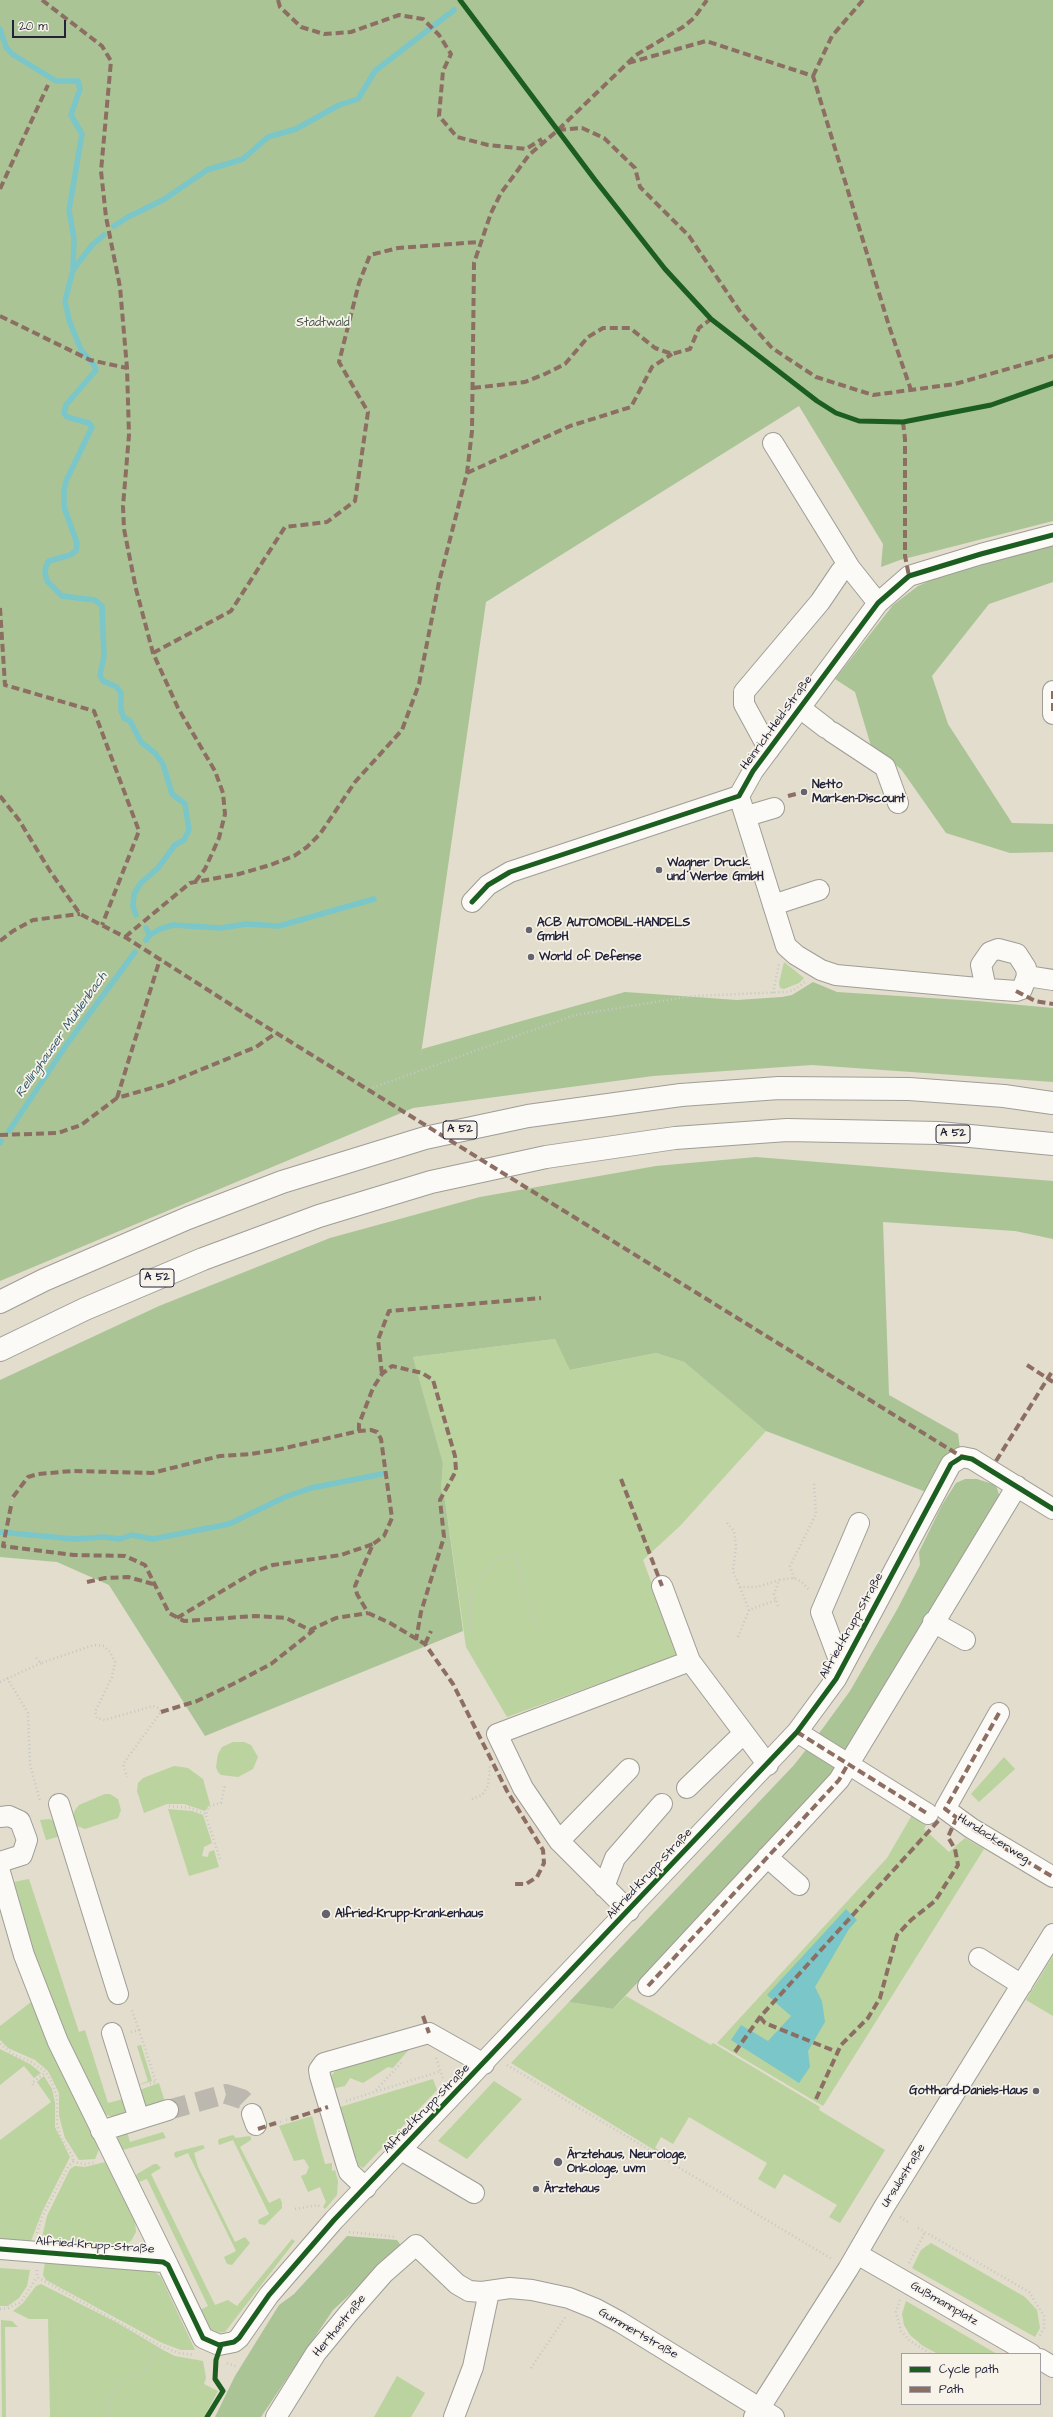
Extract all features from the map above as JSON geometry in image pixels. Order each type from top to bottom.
[{"type":"highway","name":"A 52","points":[[0,1302],[44,1280],[188,1218],[282,1182],[425,1138],[528,1116],[681,1095],[787,1088],[949,1091],[1053,1103]]},
{"type":"highway","name":"A 52","points":[[0,1350],[85,1309],[183,1267],[319,1216],[432,1182],[546,1157],[675,1138],[787,1130],[939,1133],[1053,1144]]},
{"type":"street","points":[[773,443],[850,568],[878,603]]},
{"type":"street","name":"Heinrich-Held-Straße","points":[[739,796],[753,771],[878,603],[909,576],[981,554],[1053,535]]},
{"type":"street","points":[[769,750],[744,704],[744,692],[820,602],[835,577],[841,571],[850,568]]},
{"type":"street","points":[[1053,691],[1053,714]]},
{"type":"street","points":[[800,708],[829,730],[885,767],[898,803]]},
{"type":"street","points":[[472,902],[488,885],[510,872],[739,796],[747,816],[786,946],[809,963],[836,975],[989,989],[1016,991],[1022,990],[1026,976],[1026,968],[1017,954],[998,949],[990,952],[981,965],[985,984],[989,989]]},
{"type":"street","points":[[747,816],[774,808]]},
{"type":"street","points":[[773,904],[819,890]]},
{"type":"street","points":[[1026,976],[1053,980]]},
{"type":"street","name":"Alfried-Krupp-Straße","points":[[0,2249],[156,2260],[168,2265],[203,2338],[216,2345],[229,2344],[239,2338],[269,2295],[301,2256],[768,1765],[797,1732],[842,1668],[951,1464],[962,1456],[972,1459],[1017,1486]]},
{"type":"street","points":[[648,1986],[839,1780],[933,1622],[1017,1486],[1053,1509]]},
{"type":"street","points":[[842,1668],[821,1612],[859,1523]]},
{"type":"street","points":[[662,1586],[690,1661],[768,1765]]},
{"type":"street","points":[[933,1622],[966,1640]]},
{"type":"street","points":[[629,1911],[559,1841],[524,1788],[497,1734],[690,1661]]},
{"type":"street","name":"Hundackerweg","points":[[999,1713],[945,1809],[972,1828],[1053,1877]]},
{"type":"street","points":[[797,1732],[928,1814]]},
{"type":"street","points":[[687,1788],[744,1733]]},
{"type":"street","points":[[559,1841],[629,1769]]},
{"type":"street","points":[[50,1804],[118,1994]]},
{"type":"street","points":[[604,1887],[615,1858],[662,1804]]},
{"type":"street","points":[[0,1817],[9,1816],[20,1821],[27,1840],[27,1846],[22,1855],[0,1862]]},
{"type":"street","points":[[767,1857],[799,1885]]},
{"type":"street","points":[[0,1872],[29,1970],[58,2042],[168,2265]]},
{"type":"street","name":"Ursulastraße","points":[[762,2414],[853,2261],[1053,1934]]},
{"type":"street","points":[[979,1958],[1022,1985]]},
{"type":"street","points":[[366,2188],[349,2172],[328,2107],[320,2076],[319,2070],[324,2063],[429,2033],[488,2060]]},
{"type":"street","points":[[113,2036],[139,2119]]},
{"type":"street","points":[[101,2131],[168,2110]]},
{"type":"street","points":[[401,2150],[474,2193]]},
{"type":"street","name":"Gummertstraße","points":[[416,2245],[462,2287],[475,2292],[489,2292],[510,2288],[532,2290],[569,2298],[589,2306],[620,2322],[762,2414]]},
{"type":"street","name":"Herthastraße","points":[[276,2417],[325,2342],[384,2273],[416,2245]]},
{"type":"street","name":"Gußmannplatz","points":[[853,2261],[1028,2353]]},
{"type":"street","points":[[454,2417],[474,2367],[489,2292]]},
{"type":"street","points":[[1041,2360],[1053,2367]]},
{"type":"path","points":[[773,993],[780,958],[786,946]]},
{"type":"path","points":[[369,1089],[575,1015],[693,996],[773,993],[794,990],[808,980],[836,975]]},
{"type":"path","points":[[794,1578],[790,1566],[816,1514],[814,1483]]},
{"type":"path","points":[[10,1506],[13,1497]]},
{"type":"path","points":[[727,1523],[734,1531],[736,1546],[733,1571],[734,1578],[740,1587],[749,1610],[738,1637]]},
{"type":"path","points":[[466,1634],[470,1626],[471,1596],[476,1583],[499,1557],[514,1554],[517,1557],[528,1606],[538,1627]]},
{"type":"path","points":[[740,1587],[757,1587],[779,1580],[794,1578],[802,1582],[809,1590],[821,1612]]},
{"type":"path","points":[[778,1606],[775,1588],[779,1580]]},
{"type":"path","points":[[749,1610],[776,1600]]},
{"type":"path","points":[[0,1682],[41,1663],[94,1646],[104,1646],[110,1652],[115,1662],[112,1677],[95,1712],[97,1718],[105,1720],[153,1706],[159,1708],[161,1712],[123,1764],[128,1777]]},
{"type":"path","points":[[36,1658],[41,1663]]},
{"type":"path","points":[[7,1678],[28,1713],[30,1764],[35,1789],[50,1804]]},
{"type":"path","points":[[472,1799],[482,1795],[488,1786],[489,1761]]},
{"type":"path","points":[[220,1860],[206,1814],[209,1806],[221,1803],[225,1785]]},
{"type":"path","points":[[169,1806],[190,1808],[206,1814]]},
{"type":"path","points":[[118,1994],[126,1992],[156,2082],[130,2090]]},
{"type":"path","points":[[113,2036],[139,2030]]},
{"type":"path","points":[[0,2044],[14,2055],[30,2061],[46,2072],[53,2085],[57,2098],[58,2130],[73,2157],[73,2162],[68,2167],[42,2217],[37,2241]]},
{"type":"path","points":[[437,2060],[442,2076]]},
{"type":"path","points":[[488,2060],[853,2261]]},
{"type":"path","points":[[328,2107],[441,2071]]},
{"type":"path","points":[[33,2085],[32,2083],[46,2072]]},
{"type":"path","points":[[276,2123],[291,2119]]},
{"type":"path","points":[[73,2162],[86,2164],[113,2156]]},
{"type":"path","points":[[295,2209],[318,2205],[326,2212]]},
{"type":"path","points":[[918,2228],[1029,2292],[1042,2310],[1044,2323],[1044,2328],[1031,2353]]},
{"type":"path","points":[[907,2266],[925,2232]]},
{"type":"path","points":[[0,2309],[8,2308],[21,2302],[37,2277],[37,2270]]},
{"type":"path","points":[[37,2277],[161,2346],[179,2353],[200,2356]]},
{"type":"path","points":[[902,2296],[896,2312],[900,2331],[910,2342],[929,2353]]},
{"type":"path","points":[[531,2368],[568,2312]]},
{"type":"path","points":[[108,2417],[109,2397],[127,2378],[140,2376],[161,2346]]},
{"type":"path","points":[[223,2362],[238,2367]]},
{"type":"green space","name":"Stadtwald","points":[[0,0],[1053,0],[1053,521],[900,560],[881,567],[883,544],[799,406],[486,602],[421,1054],[422,1049],[625,992],[737,1000],[792,995],[813,982],[837,992],[977,1001],[1053,1008],[1053,1082],[812,1065],[653,1076],[413,1108],[0,1281]]},
{"type":"green space","points":[[1053,546],[1053,582],[989,604],[932,676],[948,724],[1012,823],[1053,824],[1053,852],[1010,853],[946,833],[901,769],[871,746],[855,692],[835,679],[893,605],[918,586],[946,573]]},
{"type":"green space","points":[[784,962],[804,978],[799,983],[784,989],[780,988],[779,983]]},
{"type":"green space","points":[[756,1157],[1053,1181],[1053,1239],[1015,1231],[883,1222],[889,1395],[958,1434],[961,1456],[934,1495],[766,1431],[684,1362],[656,1353],[570,1370],[555,1339],[413,1357],[443,1463],[441,1489],[445,1500],[463,1631],[205,1736],[109,1585],[57,1562],[0,1557],[0,1380],[159,1306],[330,1238],[480,1197],[656,1166]]},
{"type":"green space","points":[[555,1339],[571,1370],[656,1353],[684,1362],[766,1431],[680,1526],[643,1560],[678,1655],[507,1717],[466,1647],[445,1500],[441,1489],[443,1463],[413,1357]]},
{"type":"green space","points":[[965,1479],[977,1479],[996,1485],[1000,1498],[838,1766],[613,2009],[569,2002],[794,1765],[823,1728],[850,1691],[898,1608],[920,1565],[919,1552],[942,1505],[956,1483]]},
{"type":"green space","points":[[233,1742],[244,1742],[251,1745],[258,1757],[253,1769],[238,1777],[221,1775],[216,1767],[218,1754],[222,1747]]},
{"type":"green space","points":[[1004,1757],[1015,1769],[979,1802],[971,1794]]},
{"type":"green space","points":[[174,1766],[188,1768],[203,1779],[210,1804],[205,1811],[184,1804],[167,1804],[144,1813],[137,1791],[138,1783],[143,1778]]},
{"type":"green space","points":[[105,1794],[110,1794],[118,1799],[121,1810],[118,1818],[85,1829],[77,1826],[73,1816],[79,1805]]},
{"type":"green space","points":[[168,1809],[192,1811],[203,1815],[212,1843],[204,1847],[202,1856],[208,1857],[209,1852],[214,1850],[219,1867],[189,1876]]},
{"type":"green space","points":[[912,1815],[927,1823],[924,1829],[949,1852],[965,1838],[984,1849],[823,2106],[717,2043],[887,1858]]},
{"type":"green space","points":[[50,1819],[58,1824],[61,1836],[46,1840],[40,1820]]},
{"type":"green space","points":[[29,1879],[79,2032],[85,2030],[108,2103],[127,2098],[130,2112],[112,2117],[102,2113],[69,2044],[38,1967],[14,1882]]},
{"type":"green space","points":[[1053,1956],[1053,2016],[1026,2000]]},
{"type":"green space","points":[[626,1996],[711,2045],[713,2043],[820,2107],[819,2110],[885,2150],[840,2223],[829,2217],[837,2205],[784,2174],[775,2189],[758,2179],[767,2163],[689,2117],[673,2144],[661,2137],[655,2148],[667,2155],[666,2157],[511,2063],[569,2002],[613,2009]]},
{"type":"green space","points":[[31,2002],[55,2058],[99,2149],[95,2159],[79,2160],[65,2138],[59,2116],[59,2093],[48,2071],[35,2060],[8,2048],[0,2040],[0,2026]]},
{"type":"green space","points":[[141,2045],[152,2081],[136,2086],[148,2081],[137,2046]]},
{"type":"green space","points":[[412,2046],[393,2068],[388,2067],[363,2083],[350,2078],[345,2086],[331,2089],[330,2077],[339,2067]]},
{"type":"green space","points":[[0,2049],[30,2064],[41,2073],[34,2078],[24,2066],[0,2085]]},
{"type":"green space","points":[[44,2076],[52,2089],[55,2103],[55,2127],[70,2157],[42,2212],[31,2241],[0,2239],[0,2140],[51,2102],[37,2082]]},
{"type":"green space","points":[[433,2079],[437,2090],[363,2168],[357,2165],[352,2159],[337,2108]]},
{"type":"green space","points":[[494,2081],[522,2099],[467,2159],[438,2141]]},
{"type":"green space","points":[[159,2083],[165,2102],[144,2108],[137,2091]]},
{"type":"green space","points":[[312,2116],[325,2164],[332,2163],[332,2171],[335,2170],[338,2181],[337,2195],[325,2209],[323,2207],[326,2202],[320,2187],[308,2192],[301,2176],[306,2174],[309,2167],[304,2159],[294,2161],[279,2126]]},
{"type":"green space","points":[[126,2128],[130,2142],[163,2132],[166,2138],[119,2151],[117,2142],[118,2134]]},
{"type":"green space","points":[[233,2135],[236,2138],[251,2137],[251,2140],[240,2147],[269,2203],[280,2198],[282,2203],[282,2208],[265,2225],[259,2224],[258,2220],[269,2214],[233,2140],[219,2145],[219,2139]]},
{"type":"green space","points":[[203,2145],[205,2148],[194,2153],[198,2167],[235,2242],[245,2237],[250,2243],[232,2265],[227,2264],[224,2257],[236,2251],[188,2153],[176,2158],[174,2155],[175,2152]]},
{"type":"green space","points":[[105,2162],[135,2221],[136,2232],[131,2241],[120,2247],[41,2242],[47,2216],[70,2169],[75,2166],[85,2167]]},
{"type":"green space","points":[[154,2164],[157,2164],[161,2168],[151,2174],[215,2305],[228,2300],[237,2306],[292,2239],[295,2241],[225,2332],[216,2333],[208,2328],[198,2311],[208,2306],[147,2179],[136,2183],[134,2180],[137,2174]]},
{"type":"green space","points":[[347,2236],[397,2240],[402,2247],[333,2310],[261,2417],[215,2417],[235,2376],[279,2305],[294,2294]]},
{"type":"green space","points":[[931,2243],[1025,2297],[1037,2310],[1040,2328],[1035,2337],[912,2268],[921,2250]]},
{"type":"green space","points":[[45,2262],[154,2271],[161,2277],[195,2350],[181,2350],[162,2343],[46,2280],[43,2275]]},
{"type":"green space","points":[[0,2268],[30,2270],[27,2286],[19,2298],[8,2306],[0,2306]]},
{"type":"green space","points":[[41,2284],[116,2322],[175,2356],[203,2361],[206,2378],[204,2384],[218,2391],[204,2417],[50,2417],[48,2319],[29,2319],[13,2311],[23,2303],[36,2286]]},
{"type":"green space","points":[[906,2301],[995,2353],[936,2353],[923,2346],[910,2335],[904,2325],[902,2314]]},
{"type":"green space","points":[[1,2320],[12,2321],[18,2327],[5,2327],[6,2417],[2,2417]]},
{"type":"green space","points":[[397,2376],[425,2393],[411,2417],[374,2417]]},
{"type":"water","points":[[846,1909],[857,1920],[849,1929],[815,1987],[822,2001],[825,2022],[808,2051],[810,2067],[799,2083],[731,2040],[741,2025],[768,2041],[791,2016],[767,1995]]},
{"type":"waterway","points":[[114,226],[128,217],[163,200],[207,170],[243,159],[268,137],[296,129],[339,105],[358,99],[375,71],[454,10]]},
{"type":"waterway","points":[[0,29],[6,47],[12,54],[56,81],[78,81],[80,89],[71,115],[82,134],[69,210],[74,239],[73,268]]},
{"type":"waterway","points":[[104,235],[92,245],[73,270],[65,301],[69,320],[81,350],[94,365],[96,370],[66,405],[64,413],[67,417],[89,423],[92,427],[66,481],[64,491],[64,507],[77,543],[76,551],[70,555],[49,561],[46,566],[45,573],[47,581],[62,596],[95,600],[102,606],[104,656],[100,675],[103,681],[117,687],[121,693],[121,710],[124,718],[130,721],[141,742],[155,753],[163,764],[172,794],[185,804],[189,830],[184,840],[175,845],[158,868],[141,883],[134,894],[133,906],[136,915]]},
{"type":"waterway","name":"Rellinghauser Mühlenbach","points":[[150,935],[160,929],[173,925],[221,928],[246,924],[279,926],[374,899]]},
{"type":"waterway","name":"Rellinghauser Mühlenbach","points":[[146,928],[150,935],[146,940]]},
{"type":"waterway","name":"Rellinghauser Mühlenbach","points":[[9,1131],[67,1044],[135,952]]},
{"type":"waterway","points":[[0,1532],[74,1539],[104,1537],[120,1539],[132,1535],[153,1539],[229,1524],[285,1497],[311,1488],[382,1474]]},
{"type":"tunnel","points":[[168,2110],[226,2094],[242,2099],[248,2105],[252,2114]]},
{"type":"marked path","points":[[42,0],[102,46],[111,61],[101,171],[106,217],[120,287],[127,368],[129,435],[123,506],[124,529],[136,589],[153,653],[178,708],[215,771],[223,793],[225,814],[219,838],[205,869],[195,882]]},
{"type":"marked path","points":[[278,0],[280,7],[301,27],[324,34],[351,32],[399,15],[423,19],[439,35],[451,54],[443,71],[439,116],[457,137],[488,145],[526,149],[542,139]]},
{"type":"marked path","points":[[125,937],[190,883],[239,874],[270,865],[294,856],[307,847],[320,834],[355,782],[402,730],[419,684],[439,582],[467,473],[472,431],[474,263],[491,213],[501,193],[529,155],[558,130],[636,55],[683,27],[694,18],[707,0]]},
{"type":"marked path","points":[[813,76],[832,36],[863,0]]},
{"type":"marked path","points":[[628,63],[706,41],[813,76],[889,326],[911,390]]},
{"type":"marked path","points":[[0,189],[48,85]]},
{"type":"marked path","points":[[558,130],[582,128],[604,138],[635,168],[640,187],[689,236],[741,313],[772,348],[816,377],[873,395],[955,384],[1053,356]]},
{"type":"marked path","points":[[153,653],[231,611],[285,527],[327,522],[355,501],[368,412],[339,362],[359,283],[370,255],[398,248],[479,242]]},
{"type":"marked path","points":[[0,316],[90,360],[127,368]]},
{"type":"marked path","points":[[473,388],[525,382],[545,374],[565,364],[588,337],[603,328],[630,328],[655,348],[672,354],[690,349],[699,328],[711,319]]},
{"type":"marked path","points":[[467,473],[570,426],[631,407],[652,367],[672,354]]},
{"type":"marked path","points":[[903,422],[905,439],[905,556],[909,576]]},
{"type":"marked path","points":[[0,608],[5,685],[94,711],[139,831],[102,925]]},
{"type":"marked path","points":[[1053,691],[1053,714]]},
{"type":"marked path","points":[[788,796],[804,792]]},
{"type":"marked path","points":[[0,796],[19,820],[50,871],[80,914],[125,937],[244,1013],[962,1457]]},
{"type":"marked path","points":[[0,941],[13,931],[33,920],[80,914]]},
{"type":"marked path","points":[[117,1098],[160,959]]},
{"type":"marked path","points":[[1016,991],[1035,1001],[1053,1004]]},
{"type":"marked path","points":[[0,1135],[58,1133],[81,1125],[117,1098],[166,1084],[256,1047],[276,1033]]},
{"type":"marked path","points":[[382,1374],[378,1340],[389,1311],[541,1298]]},
{"type":"marked path","points":[[1027,1365],[1053,1382]]},
{"type":"marked path","points":[[359,1431],[359,1424],[373,1388],[382,1374],[392,1366],[422,1373],[433,1380],[455,1456],[456,1471],[440,1500],[444,1537],[421,1612],[416,1640]]},
{"type":"marked path","points":[[996,1461],[1053,1370]]},
{"type":"marked path","points":[[13,1497],[28,1477],[38,1474],[72,1471],[152,1473],[220,1456],[251,1454],[281,1449],[359,1431],[371,1430],[377,1432],[381,1439],[392,1518],[384,1536],[373,1544],[355,1586],[357,1594],[368,1613],[390,1623],[425,1644],[453,1684],[507,1791],[543,1850],[544,1863],[537,1877],[526,1884],[515,1884]]},
{"type":"marked path","points":[[621,1479],[662,1586]]},
{"type":"marked path","points":[[11,1506],[3,1546],[74,1555],[125,1556],[145,1565],[169,1613],[184,1621],[255,1616],[286,1618],[310,1630],[336,1618],[368,1613]]},
{"type":"marked path","points":[[177,1618],[254,1572],[273,1565],[341,1555],[373,1544]]},
{"type":"marked path","points":[[87,1582],[105,1578],[128,1577],[153,1584]]},
{"type":"marked path","points":[[161,1712],[197,1701],[271,1664],[314,1630]]},
{"type":"marked path","points":[[425,1644],[431,1631]]},
{"type":"marked path","points":[[999,1713],[945,1809],[971,1828],[1053,1877]]},
{"type":"marked path","points":[[797,1732],[928,1814]]},
{"type":"marked path","points":[[648,1986],[839,1780],[848,1764]]},
{"type":"marked path","points":[[816,2099],[841,2045],[868,2018],[880,1998],[897,1935],[911,1920],[935,1901],[958,1865],[955,1849],[948,1837],[957,1817]]},
{"type":"marked path","points":[[735,2052],[760,2017],[940,1819]]},
{"type":"marked path","points":[[423,2016],[429,2033]]},
{"type":"marked path","points":[[760,2017],[765,2023],[837,2052]]},
{"type":"marked path","points":[[291,2119],[328,2107]]},
{"type":"marked path","points":[[258,2129],[276,2123]]},
{"type":"cycle path","points":[[460,0],[595,180],[665,269],[711,319],[817,401],[836,413],[859,421],[903,422],[991,405],[1053,383]]},
{"type":"cycle path","points":[[472,902],[488,885],[510,872],[739,796],[753,771],[878,603],[909,576],[981,554],[1053,535]]},
{"type":"cycle path","points":[[0,2249],[163,2262],[168,2265],[203,2338],[219,2345],[234,2342],[239,2338],[269,2295],[334,2220],[797,1732],[836,1679],[951,1464],[962,1457],[972,1459],[1053,1509]]},
{"type":"cycle path","points":[[207,2417],[223,2391],[215,2379],[216,2360],[221,2345]]},
{"type":"place","name":"Netto Marken-Discount","points":[[804,792]]},
{"type":"place","name":"Wagner Druck und Werbe GmbH","points":[[659,870]]},
{"type":"place","name":"ACB AUTOMOBIL-HANDELS GmbH","points":[[529,930]]},
{"type":"place","name":"World of Defense","points":[[531,957]]},
{"type":"place","name":"Alfried-Krupp-Krankenhaus","points":[[326,1914]]},
{"type":"place","name":"Gotthard-Daniels-Haus","points":[[1036,2091]]},
{"type":"place","name":"Ärztehaus, Neurologe, Onkologe, uvm","points":[[558,2162]]},
{"type":"place","name":"Ärztehaus","points":[[536,2189]]}]
